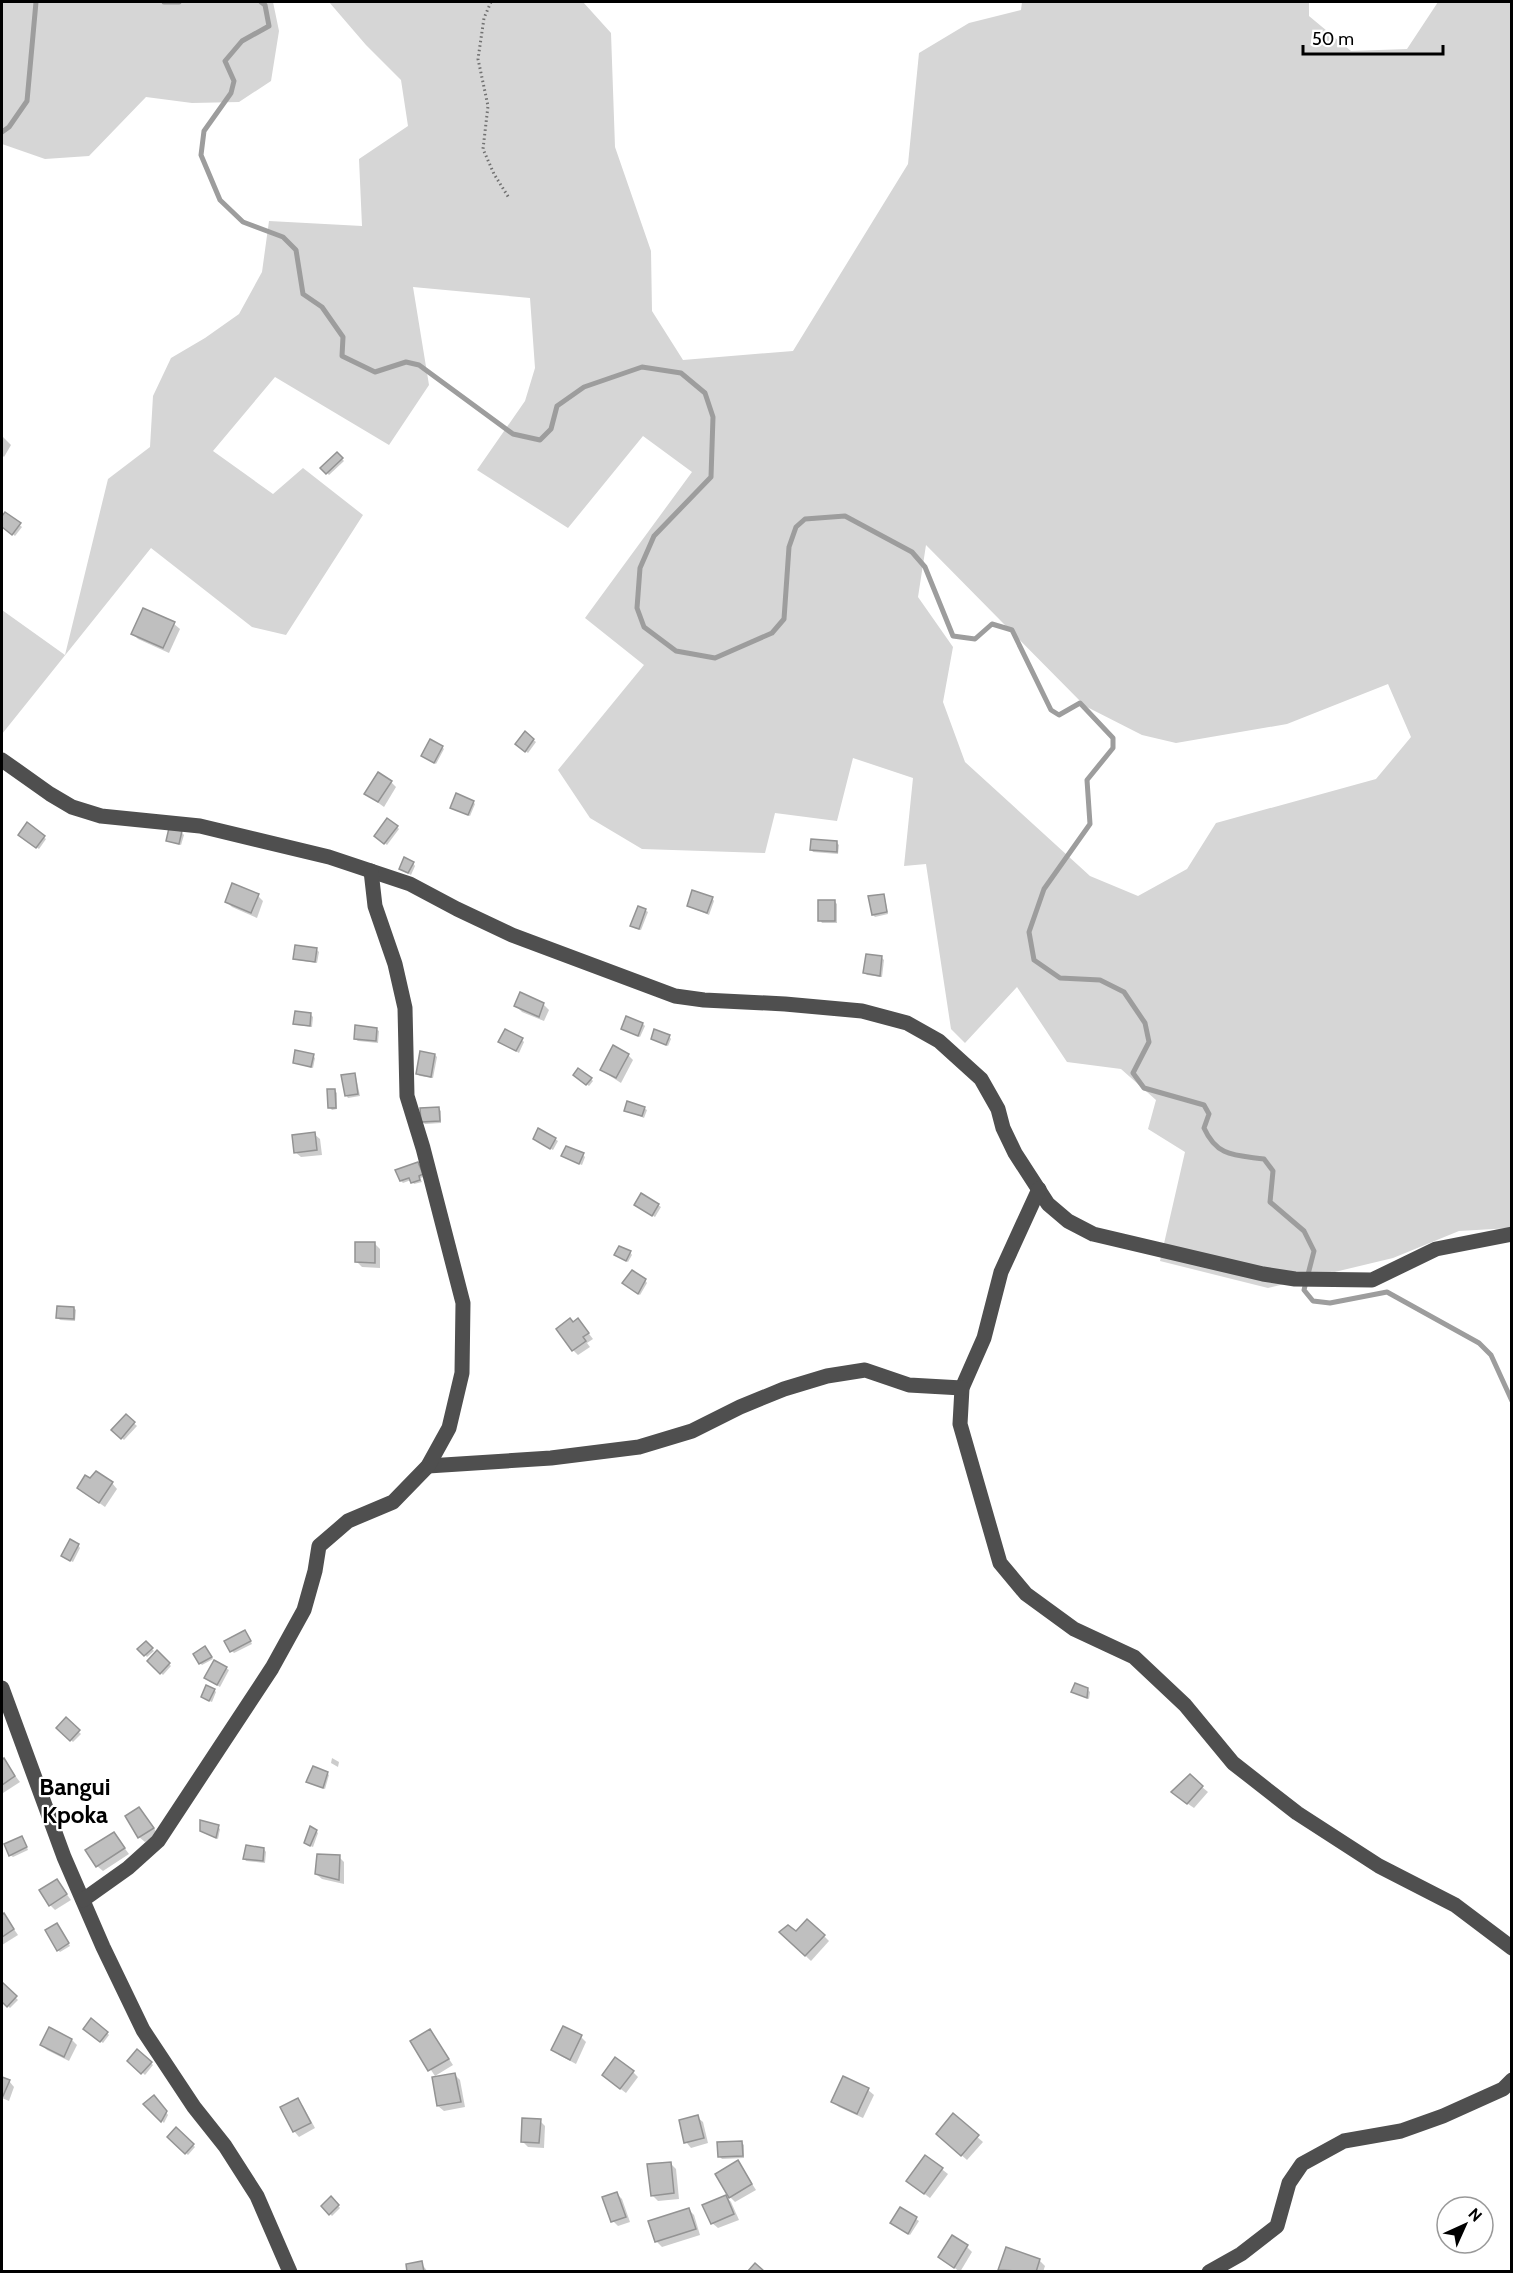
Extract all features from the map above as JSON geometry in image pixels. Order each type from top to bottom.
[{"type":"street","points":[[2,760],[72,807],[101,816],[200,826],[329,857],[371,870],[410,884],[512,935],[675,996],[862,1011],[907,1023],[939,1041],[981,1079],[998,1109],[1003,1128],[1015,1153],[1048,1204],[1068,1221],[1093,1234],[1263,1274],[1295,1279],[1372,1280],[1436,1250],[1493,1236],[1512,1234]]},
{"type":"street","points":[[82,1900],[128,1868],[158,1841],[272,1668],[304,1610],[319,1546],[348,1521],[393,1502],[428,1466],[449,1428],[462,1373],[464,1303],[407,1096],[405,1008],[395,964],[375,906],[371,870]]},
{"type":"street","points":[[1039,1190],[1001,1272],[984,1338],[962,1388],[960,1424],[1000,1563],[1026,1594],[1074,1629],[1134,1657],[1185,1706],[1233,1763],[1297,1814],[1378,1866],[1455,1905],[1512,1948]]},
{"type":"street","points":[[428,1466],[551,1458],[639,1447],[692,1431],[740,1407],[784,1389],[827,1376],[846,1373],[865,1371],[909,1385],[962,1388]]},
{"type":"street","points":[[2,1688],[52,1826],[82,1900],[143,2030],[194,2107],[225,2146],[257,2196],[290,2271]]},
{"type":"street","points":[[1209,2271],[1241,2254],[1277,2226],[1289,2183],[1302,2164],[1344,2141],[1401,2131],[1443,2116],[1503,2089],[1512,2080]]},
{"type":"path","points":[[491,2],[484,18],[478,59],[488,106],[483,149],[494,174],[509,198]]},
{"type":"shaded area","points":[[2,2],[273,2],[279,31],[271,81],[239,102],[192,103],[146,97],[89,156],[45,159],[2,144]]},
{"type":"shaded area","points":[[329,2],[583,2],[611,33],[615,147],[651,251],[652,311],[683,360],[793,351],[908,164],[919,53],[969,23],[1021,10],[1022,2],[1309,2],[1309,16],[1351,51],[1407,49],[1438,2],[1511,2],[1511,1228],[1459,1231],[1393,1258],[1268,1288],[1160,1261],[1185,1152],[1148,1129],[1156,1100],[1121,1069],[1067,1062],[1017,987],[965,1043],[951,1029],[926,864],[904,866],[913,778],[853,758],[837,821],[775,813],[765,853],[642,849],[590,818],[558,770],[644,665],[585,618],[692,472],[643,436],[568,528],[477,470],[525,401],[535,368],[530,298],[413,287],[429,385],[389,445],[275,377],[213,451],[273,494],[303,468],[363,515],[286,635],[252,627],[151,548],[2,734],[2,610],[65,655],[108,479],[150,447],[153,396],[171,358],[239,314],[262,272],[269,221],[362,226],[359,159],[408,126],[401,80],[366,45]],"holes":[[[926,545],[1085,706],[1142,735],[1176,743],[1287,724],[1388,684],[1411,737],[1376,779],[1216,823],[1187,869],[1138,896],[1090,876],[965,762],[943,702],[953,647],[918,597]]]},
{"type":"building","points":[[337,452],[343,458],[326,474],[320,468]]},
{"type":"building","points":[[5,512],[21,523],[12,535],[2,527],[2,516]]},
{"type":"building","points":[[143,608],[175,622],[163,648],[131,634]]},
{"type":"building","points":[[525,731],[534,739],[525,752],[515,744]]},
{"type":"building","points":[[430,739],[443,746],[434,763],[421,756]]},
{"type":"building","points":[[378,772],[392,781],[378,802],[364,794]]},
{"type":"building","points":[[456,793],[474,801],[468,815],[450,808]]},
{"type":"building","points":[[387,818],[398,826],[384,844],[374,836]]},
{"type":"building","points":[[27,822],[45,836],[36,848],[18,835]]},
{"type":"building","points":[[169,828],[182,831],[179,844],[166,841]]},
{"type":"building","points":[[811,839],[837,841],[837,852],[810,850]]},
{"type":"building","points":[[404,857],[414,862],[408,873],[399,869]]},
{"type":"building","points":[[232,883],[259,894],[251,913],[225,902]]},
{"type":"building","points":[[692,890],[713,897],[707,913],[687,906]]},
{"type":"building","points":[[884,894],[887,912],[872,915],[868,896]]},
{"type":"building","points":[[818,900],[835,900],[835,921],[818,921]]},
{"type":"building","points":[[638,906],[646,909],[639,929],[630,926]]},
{"type":"building","points":[[295,945],[317,948],[315,962],[293,959]]},
{"type":"building","points":[[866,954],[882,956],[880,976],[863,973]]},
{"type":"building","points":[[520,992],[544,1003],[539,1017],[514,1006]]},
{"type":"building","points":[[295,1011],[311,1013],[310,1026],[293,1024]]},
{"type":"building","points":[[626,1016],[643,1023],[638,1036],[621,1029]]},
{"type":"building","points":[[355,1025],[377,1028],[376,1041],[354,1039]]},
{"type":"building","points":[[505,1029],[523,1038],[516,1051],[498,1042]]},
{"type":"building","points":[[654,1029],[670,1035],[666,1045],[651,1039]]},
{"type":"building","points":[[613,1045],[629,1054],[616,1078],[600,1070]]},
{"type":"building","points":[[295,1050],[314,1054],[311,1067],[293,1063]]},
{"type":"building","points":[[420,1051],[435,1054],[431,1077],[416,1074]]},
{"type":"building","points":[[578,1068],[592,1078],[586,1085],[573,1075]]},
{"type":"building","points":[[355,1073],[358,1094],[345,1096],[341,1075]]},
{"type":"building","points":[[327,1089],[335,1089],[336,1108],[328,1108]]},
{"type":"building","points":[[627,1101],[645,1107],[642,1116],[624,1111]]},
{"type":"building","points":[[439,1107],[440,1121],[421,1122],[420,1108]]},
{"type":"building","points":[[538,1128],[556,1138],[550,1149],[533,1139]]},
{"type":"building","points":[[315,1132],[317,1150],[294,1153],[292,1135]]},
{"type":"building","points":[[566,1146],[584,1153],[579,1164],[561,1156]]},
{"type":"building","points":[[418,1162],[423,1174],[419,1176],[420,1180],[411,1183],[409,1178],[400,1181],[395,1170]]},
{"type":"building","points":[[641,1193],[659,1204],[652,1216],[634,1205]]},
{"type":"building","points":[[355,1242],[375,1242],[375,1263],[355,1262]]},
{"type":"building","points":[[619,1246],[631,1251],[626,1261],[614,1255]]},
{"type":"building","points":[[632,1270],[646,1279],[638,1294],[622,1283]]},
{"type":"building","points":[[57,1306],[74,1307],[74,1319],[56,1318]]},
{"type":"building","points":[[570,1318],[573,1322],[578,1318],[589,1333],[583,1337],[586,1341],[572,1351],[556,1329]]},
{"type":"building","points":[[126,1414],[135,1422],[121,1439],[111,1430]]},
{"type":"building","points":[[96,1471],[113,1482],[99,1503],[77,1488],[85,1475],[90,1478]]},
{"type":"building","points":[[70,1539],[79,1544],[70,1561],[61,1556]]},
{"type":"building","points":[[245,1630],[251,1641],[230,1652],[224,1641]]},
{"type":"building","points":[[146,1641],[153,1648],[144,1656],[137,1649]]},
{"type":"building","points":[[205,1646],[212,1657],[199,1664],[193,1654]]},
{"type":"building","points":[[157,1650],[170,1663],[160,1674],[147,1661]]},
{"type":"building","points":[[214,1660],[227,1667],[217,1685],[204,1678]]},
{"type":"building","points":[[1075,1683],[1088,1688],[1087,1698],[1071,1692]]},
{"type":"building","points":[[206,1685],[215,1689],[209,1701],[201,1697]]},
{"type":"building","points":[[66,1717],[80,1730],[70,1741],[56,1728]]},
{"type":"building","points":[[4,1758],[15,1776],[2,1785],[2,1760]]},
{"type":"building","points":[[313,1766],[328,1772],[323,1788],[306,1782]]},
{"type":"building","points":[[1190,1774],[1203,1786],[1187,1804],[1171,1792]]},
{"type":"building","points":[[139,1807],[154,1828],[138,1838],[125,1816]]},
{"type":"building","points":[[200,1820],[219,1825],[216,1838],[200,1831]]},
{"type":"building","points":[[310,1826],[317,1830],[310,1846],[304,1843]]},
{"type":"building","points":[[114,1832],[125,1848],[96,1867],[85,1850]]},
{"type":"building","points":[[22,1836],[27,1847],[9,1856],[4,1844]]},
{"type":"building","points":[[246,1845],[264,1848],[263,1861],[243,1859]]},
{"type":"building","points":[[317,1854],[340,1855],[339,1880],[315,1874]]},
{"type":"building","points":[[57,1879],[67,1894],[49,1906],[39,1890]]},
{"type":"building","points":[[4,1913],[14,1929],[2,1937],[2,1915]]},
{"type":"building","points":[[807,1919],[825,1935],[805,1956],[779,1932],[788,1925],[796,1931]]},
{"type":"building","points":[[57,1923],[69,1943],[57,1951],[45,1930]]},
{"type":"building","points":[[2,1982],[17,1996],[7,2007],[2,2002]]},
{"type":"building","points":[[91,2018],[108,2032],[100,2042],[83,2029]]},
{"type":"building","points":[[563,2026],[582,2035],[570,2060],[551,2050]]},
{"type":"building","points":[[49,2027],[72,2039],[64,2057],[40,2045]]},
{"type":"building","points":[[430,2029],[449,2059],[428,2071],[410,2041]]},
{"type":"building","points":[[137,2049],[152,2062],[141,2074],[127,2061]]},
{"type":"building","points":[[615,2057],[634,2071],[620,2089],[602,2075]]},
{"type":"building","points":[[455,2073],[461,2102],[437,2106],[432,2077]]},
{"type":"building","points":[[843,2076],[869,2088],[857,2114],[831,2102]]},
{"type":"building","points":[[2,2077],[10,2080],[3,2096],[2,2096]]},
{"type":"building","points":[[154,2095],[167,2111],[161,2122],[143,2104]]},
{"type":"building","points":[[298,2098],[311,2123],[293,2132],[280,2107]]},
{"type":"building","points":[[953,2113],[979,2135],[961,2156],[936,2134]]},
{"type":"building","points":[[698,2115],[704,2138],[684,2143],[679,2120]]},
{"type":"building","points":[[522,2118],[541,2119],[539,2143],[521,2142]]},
{"type":"building","points":[[176,2127],[194,2144],[185,2154],[167,2137]]},
{"type":"building","points":[[742,2141],[743,2156],[718,2157],[717,2142]]},
{"type":"building","points":[[925,2155],[943,2168],[924,2194],[906,2181]]},
{"type":"building","points":[[738,2160],[752,2184],[729,2198],[715,2174]]},
{"type":"building","points":[[671,2162],[674,2193],[651,2196],[647,2164]]},
{"type":"building","points":[[617,2192],[626,2217],[611,2222],[602,2197]]},
{"type":"building","points":[[726,2195],[734,2214],[711,2224],[702,2205]]},
{"type":"building","points":[[331,2196],[339,2205],[329,2215],[321,2206]]},
{"type":"building","points":[[900,2207],[917,2217],[908,2234],[890,2223]]},
{"type":"building","points":[[689,2208],[696,2229],[655,2242],[648,2221]]},
{"type":"building","points":[[952,2235],[968,2245],[954,2268],[938,2257]]},
{"type":"building","points":[[1006,2247],[1040,2259],[1036,2272],[998,2270]]},
{"type":"building","points":[[422,2261],[424,2272],[407,2272],[406,2264]]},
{"type":"building","points":[[755,2263],[765,2272],[747,2272]]},
{"type":"waterway","points":[[2,132],[9,127],[27,101],[36,2]]},
{"type":"waterway","points":[[164,2],[179,2]]},
{"type":"waterway","points":[[261,2],[265,5],[269,26],[242,41],[225,61],[234,81],[231,93],[204,131],[201,155],[220,200],[243,222],[283,237],[296,250],[303,294],[322,307],[343,337],[342,356],[375,372],[406,362],[419,365],[513,434],[540,440],[551,429],[557,406],[584,387],[642,367],[681,373],[705,393],[713,417],[711,477],[654,536],[640,568],[637,608],[644,627],[676,651],[715,658],[772,633],[784,619],[789,547],[796,527],[805,519],[845,516],[912,552],[925,567],[953,636],[975,639],[992,624],[1012,630],[1051,710],[1059,715],[1080,703],[1113,738],[1113,748],[1087,780],[1090,824],[1044,889],[1029,932],[1034,960],[1060,978],[1100,980],[1124,992],[1145,1023],[1149,1042],[1133,1073],[1144,1088],[1204,1105],[1209,1114],[1204,1128],[1215,1145],[1228,1153],[1264,1159],[1273,1171],[1270,1202],[1304,1231],[1314,1251],[1304,1290],[1313,1301],[1330,1303],[1387,1292],[1479,1343],[1491,1355],[1512,1401]]},
{"type":"district","name":"Bangui Kpoka","points":[[75,1800]]}]
